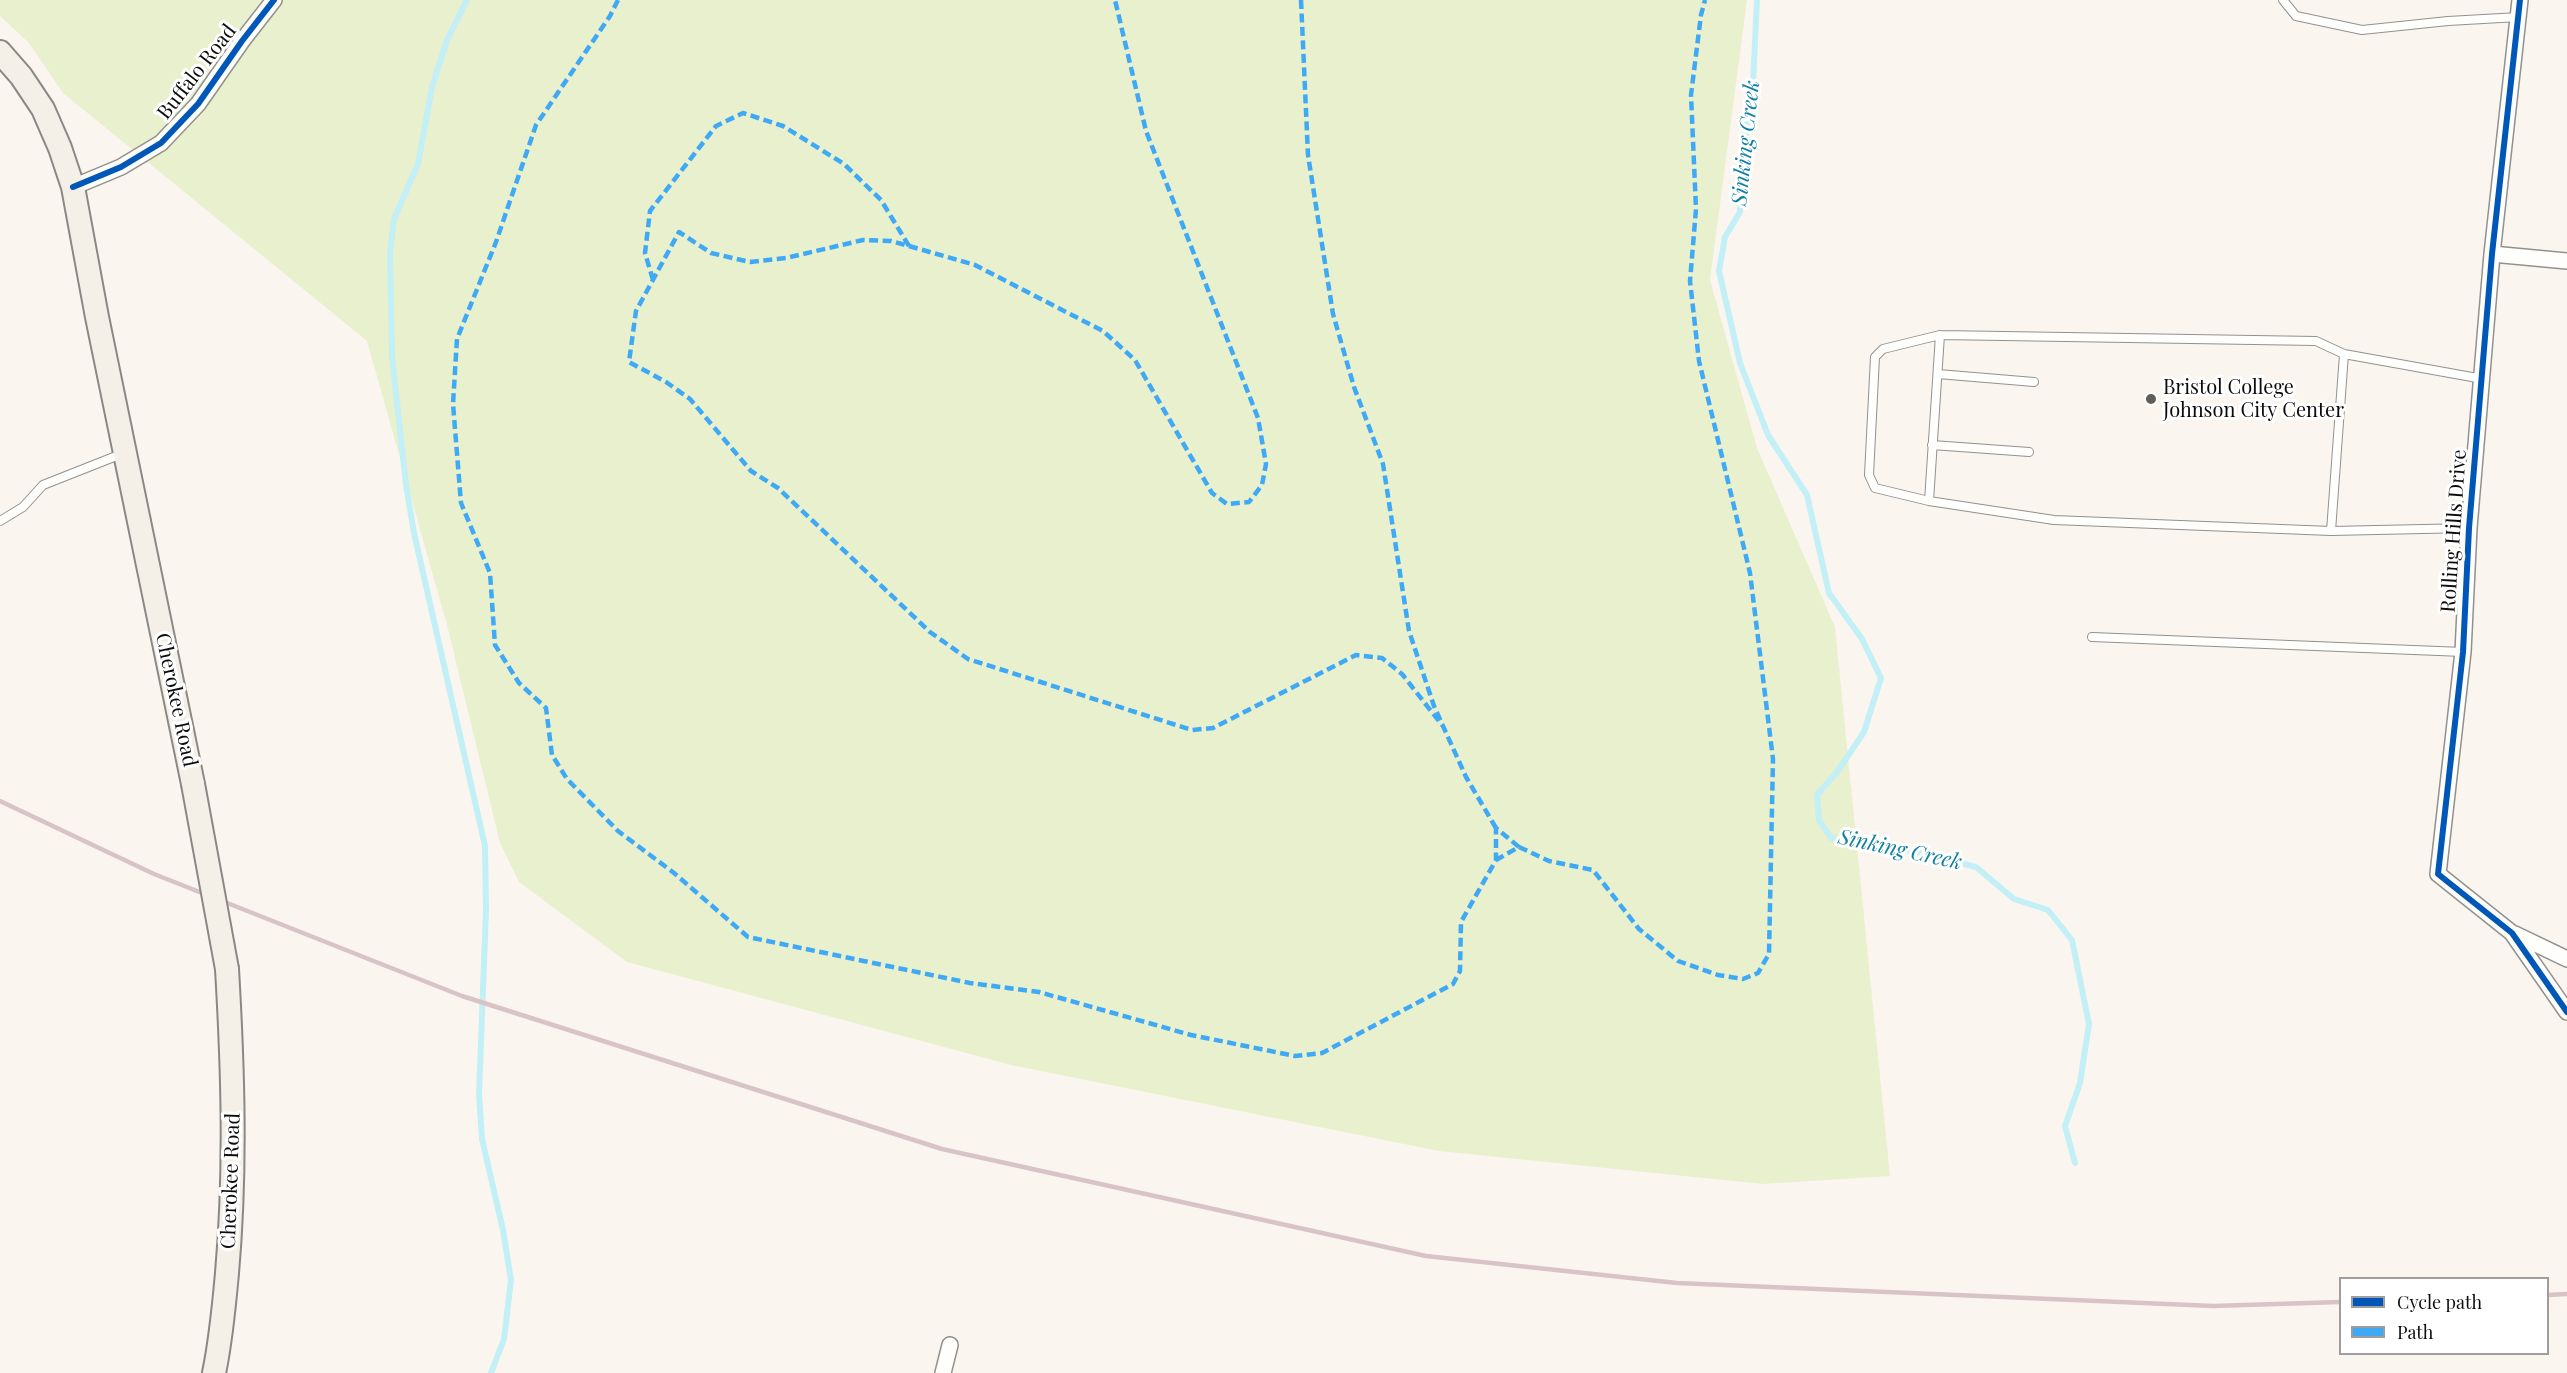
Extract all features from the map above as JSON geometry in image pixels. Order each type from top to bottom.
[{"type":"main road","name":"Cherokee Road","points":[[0,52],[21,76],[43,109],[60,148],[73,187],[193,784],[226,969],[233,1071],[234,1186],[224,1308],[214,1373]]},
{"type":"street","name":"Buffalo Road","points":[[73,187],[122,167],[161,143],[198,104],[274,0]]},
{"type":"street","name":"Rolling Hills Drive","points":[[2520,0],[2492,254],[2469,528],[2463,652],[2438,874],[2512,933],[2567,1012]]},
{"type":"street","points":[[2492,254],[2567,261]]},
{"type":"street","points":[[2512,933],[2567,958]]},
{"type":"street","points":[[944,1373],[950,1345]]},
{"type":"lane","points":[[2283,0],[2296,16],[2362,30],[2448,21],[2519,17]]},
{"type":"lane","points":[[2469,528],[2331,531],[2054,520],[1929,501],[1875,488],[1869,475],[1875,357],[1883,349],[1940,335],[2316,341],[2344,354],[2483,379]]},
{"type":"lane","points":[[1929,501],[1940,335]]},
{"type":"lane","points":[[2331,531],[2344,354]]},
{"type":"lane","points":[[1938,374],[2034,382]]},
{"type":"lane","points":[[1932,445],[2029,452]]},
{"type":"lane","points":[[0,521],[23,507],[43,485],[125,453]]},
{"type":"lane","points":[[2092,637],[2463,652]]},
{"type":"green space","points":[[0,0],[1747,0],[1710,280],[1757,448],[1835,627],[1890,1176],[1763,1184],[1439,1151],[1011,1065],[627,962],[519,882],[500,843],[447,625],[367,341],[63,93],[29,43],[0,16]]},
{"type":"waterway","points":[[467,0],[447,40],[432,87],[418,164],[394,219],[390,253],[392,357],[406,485],[414,533],[485,846],[486,911],[479,1094],[482,1139],[503,1230],[511,1280],[504,1339],[491,1373]]},
{"type":"waterway","name":"Sinking Creek","points":[[1757,0],[1753,83],[1740,176],[1740,212],[1725,237],[1719,271],[1740,363],[1768,435],[1807,495],[1829,593],[1862,639],[1881,678],[1864,732],[1837,772],[1817,795],[1819,820],[1831,838],[1917,852],[1976,867],[2014,899],[2048,910],[2072,940],[2089,1024],[2080,1083],[2065,1126],[2075,1163]]},
{"type":"railway","points":[[0,801],[154,874],[462,996],[942,1149],[1426,1256],[1677,1283],[2213,1306],[2339,1302]]},
{"type":"railway","points":[[2549,1295],[2567,1294]]},
{"type":"marked path","points":[[618,0],[610,16],[536,125],[496,242],[457,339],[453,404],[461,503],[490,573],[495,645],[519,683],[546,708],[552,755],[567,779],[618,831],[674,873],[748,937],[970,983],[1039,992],[1191,1035],[1295,1056],[1322,1053],[1453,984],[1460,971],[1461,922],[1496,860],[1496,828],[1519,847],[1496,860]]},
{"type":"marked path","points":[[909,246],[975,265],[1103,331],[1135,360],[1212,493],[1227,504],[1249,502],[1262,485],[1266,464],[1258,418],[1146,131],[1115,0]]},
{"type":"marked path","points":[[1301,0],[1308,155],[1333,314],[1354,387],[1383,464],[1409,631],[1434,706],[1466,777],[1496,828]]},
{"type":"marked path","points":[[1519,847],[1549,861],[1593,870],[1639,929],[1678,961],[1718,975],[1743,979],[1758,973],[1769,954],[1773,759],[1750,573],[1699,361],[1690,281],[1696,209],[1691,95],[1705,0]]},
{"type":"marked path","points":[[653,280],[645,253],[650,211],[716,126],[743,113],[783,126],[844,164],[881,200],[909,246],[891,241],[863,240],[786,258],[750,262],[711,253],[679,232],[636,311],[629,362],[666,382],[690,399],[751,471],[778,488],[930,632],[968,659],[1192,730],[1213,728],[1356,655],[1382,658],[1402,674],[1442,725]]},
{"type":"cycle path","points":[[73,187],[121,167],[161,143],[198,104],[274,0]]},
{"type":"cycle path","points":[[2520,0],[2492,254],[2469,528],[2463,652],[2438,874],[2512,933],[2567,1012]]},
{"type":"place","name":"Bristol College Johnson City Center","points":[[2151,399]]}]
